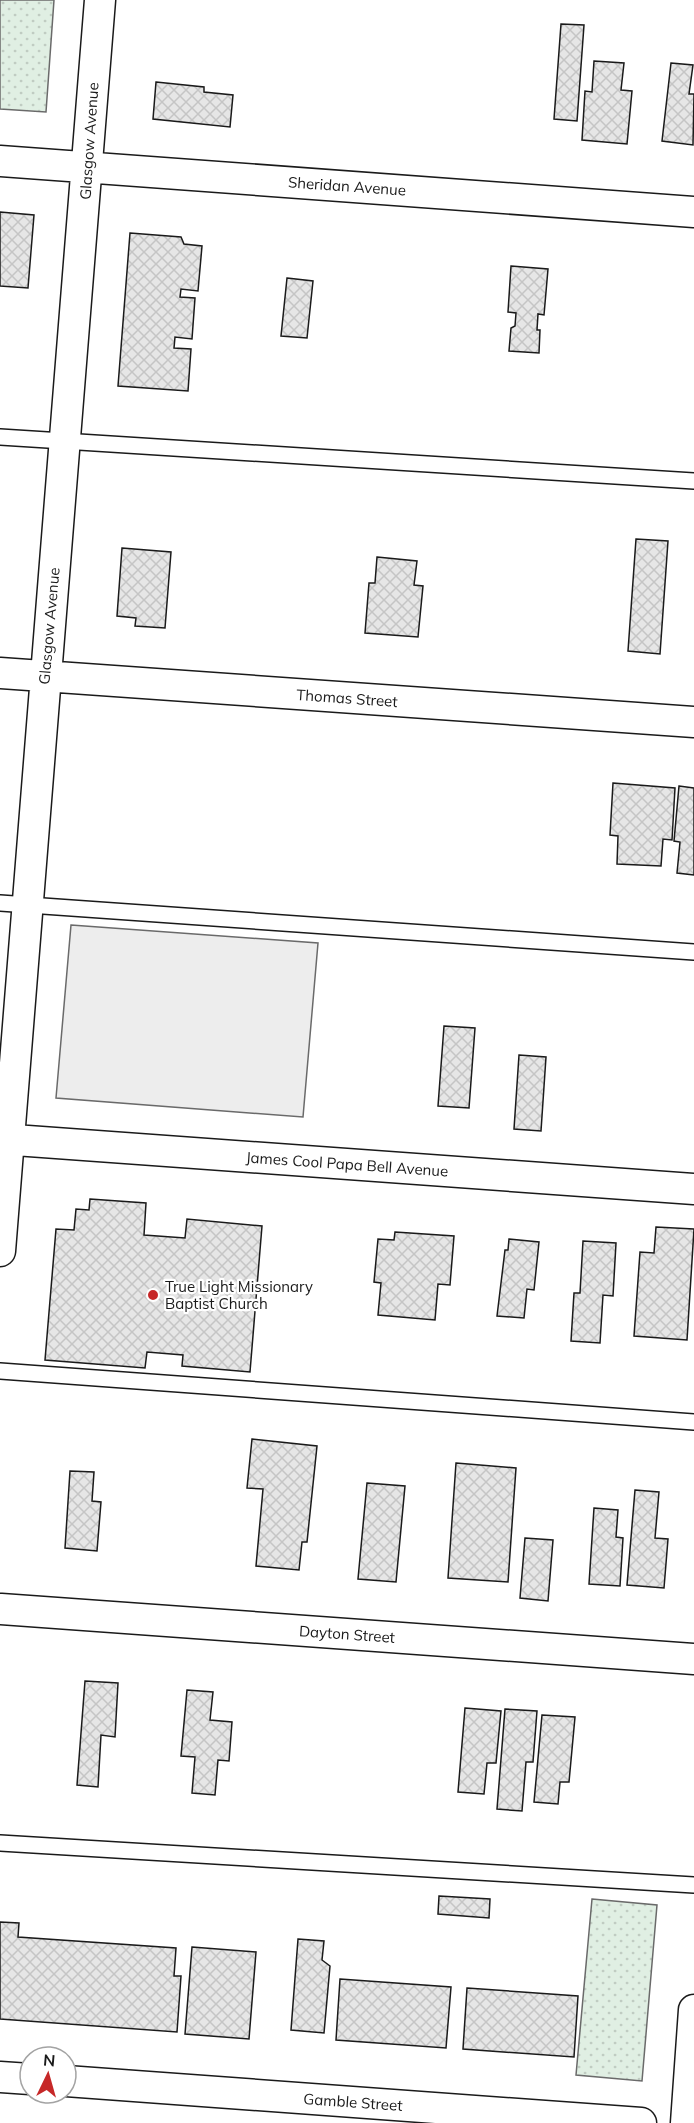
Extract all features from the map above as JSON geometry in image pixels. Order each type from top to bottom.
[{"type":"street","name":"Glasgow Avenue","points":[[0,1251],[14,904],[45,676],[100,0]]},
{"type":"street","name":"Sheridan Avenue","points":[[0,161],[694,212]]},
{"type":"street","name":"Thomas Street","points":[[0,673],[694,722]]},
{"type":"street","name":"James Cool Papa Bell Avenue","points":[[4,1139],[694,1189]]},
{"type":"street","points":[[0,1599],[0,1611]]},
{"type":"street","name":"Dayton Street","points":[[0,1611],[694,1659]]},
{"type":"street","points":[[686,2123],[694,2010]]},
{"type":"street","points":[[0,2077],[18,2078]]},
{"type":"street","name":"Gamble Street","points":[[78,2083],[641,2123]]},
{"type":"lane","points":[[0,437],[694,482]]},
{"type":"lane","points":[[14,904],[694,952]]},
{"type":"lane","points":[[0,1371],[694,1422]]},
{"type":"lane","points":[[0,1843],[694,1885]]},
{"type":"green space","points":[[0,0],[54,0],[46,112],[0,109]]},
{"type":"green space","points":[[592,1899],[657,1905],[642,2081],[576,2075]]},
{"type":"shaded area","points":[[71,925],[318,943],[303,1117],[56,1098]]},
{"type":"building","points":[[561,24],[584,25],[577,121],[554,119]]},
{"type":"building","points":[[594,61],[624,63],[621,90],[632,91],[627,144],[582,140],[585,91],[592,92]]},
{"type":"building","points":[[671,63],[693,65],[689,94],[694,94],[693,145],[662,141]]},
{"type":"building","points":[[156,82],[204,87],[204,92],[233,95],[230,127],[153,119]]},
{"type":"building","points":[[0,212],[34,215],[28,288],[0,286]]},
{"type":"building","points":[[130,233],[181,237],[184,244],[202,246],[198,291],[181,289],[180,297],[195,298],[192,339],[175,337],[174,348],[191,349],[188,391],[118,386]]},
{"type":"building","points":[[511,266],[548,269],[544,315],[538,314],[539,353],[509,351],[511,328],[515,326],[516,313],[508,312]]},
{"type":"building","points":[[287,278],[313,281],[307,338],[281,336]]},
{"type":"building","points":[[636,539],[668,541],[660,654],[628,651]]},
{"type":"building","points":[[122,548],[171,552],[165,628],[135,626],[136,618],[117,616]]},
{"type":"building","points":[[377,557],[417,561],[414,585],[423,586],[418,637],[365,633],[369,583],[375,583]]},
{"type":"building","points":[[613,783],[675,788],[672,840],[663,839],[661,866],[617,864],[618,836],[610,835]]},
{"type":"building","points":[[679,786],[694,788],[694,875],[677,873],[680,842],[674,841]]},
{"type":"building","points":[[444,1026],[475,1028],[469,1108],[438,1106]]},
{"type":"building","points":[[519,1055],[546,1057],[541,1131],[514,1129]]},
{"type":"building","name":"True Light Missionary Baptist Church","points":[[90,1199],[146,1203],[144,1235],[185,1238],[187,1219],[262,1226],[250,1372],[182,1366],[183,1355],[147,1352],[145,1368],[45,1360],[56,1229],[74,1230],[76,1209],[89,1210]]},
{"type":"building","points":[[656,1227],[694,1229],[687,1340],[634,1336],[640,1252],[654,1253]]},
{"type":"building","points":[[395,1232],[454,1236],[450,1285],[438,1284],[435,1320],[378,1315],[381,1283],[374,1282],[378,1239],[394,1240]]},
{"type":"building","points":[[509,1239],[539,1242],[534,1290],[527,1289],[524,1318],[497,1316],[505,1250],[508,1250]]},
{"type":"building","points":[[583,1241],[616,1243],[613,1296],[603,1295],[600,1343],[571,1341],[574,1293],[580,1293]]},
{"type":"building","points":[[252,1439],[317,1446],[307,1542],[302,1542],[299,1570],[256,1566],[263,1489],[247,1488]]},
{"type":"building","points":[[456,1463],[516,1468],[508,1582],[448,1578]]},
{"type":"building","points":[[70,1471],[94,1472],[92,1501],[101,1502],[97,1551],[65,1548]]},
{"type":"building","points":[[367,1483],[405,1486],[396,1582],[358,1579]]},
{"type":"building","points":[[635,1490],[659,1492],[655,1538],[668,1539],[664,1588],[627,1585]]},
{"type":"building","points":[[594,1508],[618,1510],[616,1537],[623,1538],[620,1586],[589,1584]]},
{"type":"building","points":[[525,1538],[553,1540],[548,1601],[520,1598]]},
{"type":"building","points":[[85,1681],[118,1683],[115,1737],[101,1735],[98,1787],[77,1785]]},
{"type":"building","points":[[187,1690],[213,1692],[210,1720],[232,1722],[229,1761],[218,1760],[215,1795],[192,1793],[195,1757],[181,1756]]},
{"type":"building","points":[[465,1708],[501,1711],[496,1763],[487,1763],[484,1794],[458,1792]]},
{"type":"building","points":[[505,1709],[537,1711],[533,1762],[526,1762],[522,1811],[497,1809]]},
{"type":"building","points":[[542,1715],[575,1717],[569,1782],[560,1782],[558,1804],[534,1802]]},
{"type":"building","points":[[439,1896],[490,1899],[489,1918],[438,1914]]},
{"type":"building","points":[[0,1922],[19,1923],[18,1937],[176,1948],[174,1976],[181,1976],[177,2032],[0,2019]]},
{"type":"building","points":[[298,1939],[324,1941],[322,1960],[330,1966],[324,2033],[291,2030]]},
{"type":"building","points":[[192,1947],[256,1952],[249,2039],[185,2034]]},
{"type":"building","points":[[340,1979],[451,1987],[446,2048],[336,2040]]},
{"type":"building","points":[[467,1988],[578,1996],[574,2057],[463,2049]]},
{"type":"place","name":"True Light Missionary Baptist Church","points":[[153,1295]]}]
